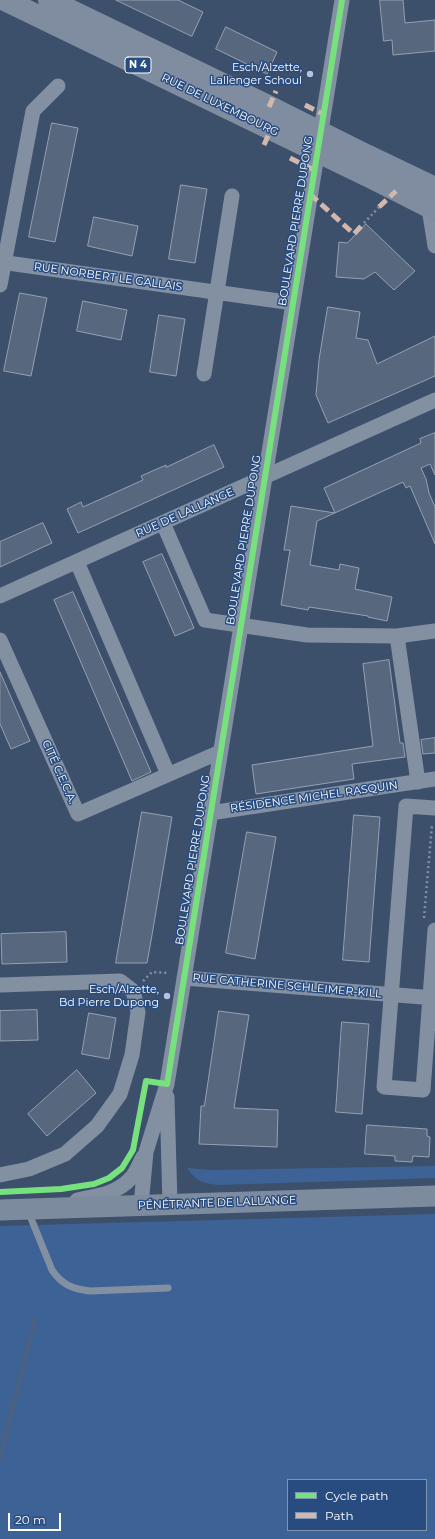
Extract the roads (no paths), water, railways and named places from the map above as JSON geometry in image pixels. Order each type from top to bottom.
[{"type":"main road","name":"RUE DE LUXEMBOURG","points":[[5,0],[273,119]]},
{"type":"main road","name":"RUE DE LUXEMBOURG","points":[[49,0],[273,119],[367,166],[434,203]]},
{"type":"main road","name":"PÉNÉTRANTE DE LALLANGE","points":[[0,1210],[435,1196]]},
{"type":"street","name":"BOULEVARD PIERRE DUPONG","points":[[141,1205],[146,1152],[167,1084],[342,0]]},
{"type":"street","points":[[0,284],[2,262],[33,111],[58,86]]},
{"type":"street","points":[[204,374],[232,196]]},
{"type":"street","points":[[434,203],[435,246]]},
{"type":"street","name":"RUE NORBERT LE GALLAIS","points":[[2,262],[293,303]]},
{"type":"street","name":"RUE DE LALLANGE","points":[[0,596],[435,400]]},
{"type":"street","points":[[163,523],[205,620],[306,635],[397,636],[435,631]]},
{"type":"street","points":[[76,562],[168,774]]},
{"type":"street","points":[[397,636],[418,782]]},
{"type":"street","name":"CITÉ C.E.C.A.","points":[[0,640],[78,814],[220,752]]},
{"type":"street","name":"RÉSIDENCE MICHEL RASQUIN","points":[[210,813],[435,779]]},
{"type":"street","name":"RUE CATHERINE SCHLEIMER-KILL","points":[[429,928],[432,998],[423,1090],[384,1087],[406,806],[434,808]]},
{"type":"street","name":"RUE CATHERINE SCHLEIMER-KILL","points":[[184,976],[432,998]]},
{"type":"street","points":[[0,985],[120,981],[132,991],[138,1012],[132,1055],[120,1094],[97,1126],[65,1154],[29,1169],[0,1174]]},
{"type":"street","name":"BOULEVARD PIERRE DUPONG","points":[[167,1084],[170,1204]]},
{"type":"street","name":"BOULEVARD PIERRE DUPONG","points":[[27,1209],[97,1196],[115,1191],[131,1178],[146,1152]]},
{"type":"lane","points":[[27,1209],[52,1270],[57,1278],[68,1286],[79,1290],[168,1288]]},
{"type":"waterway","points":[[0,1458],[35,1319]]},
{"type":"place","name":"Esch/Alzette, Lallenger Schoul","points":[[310,74]]},
{"type":"place","name":"Esch/Alzette, Bd Pierre Dupong","points":[[167,996]]}]
